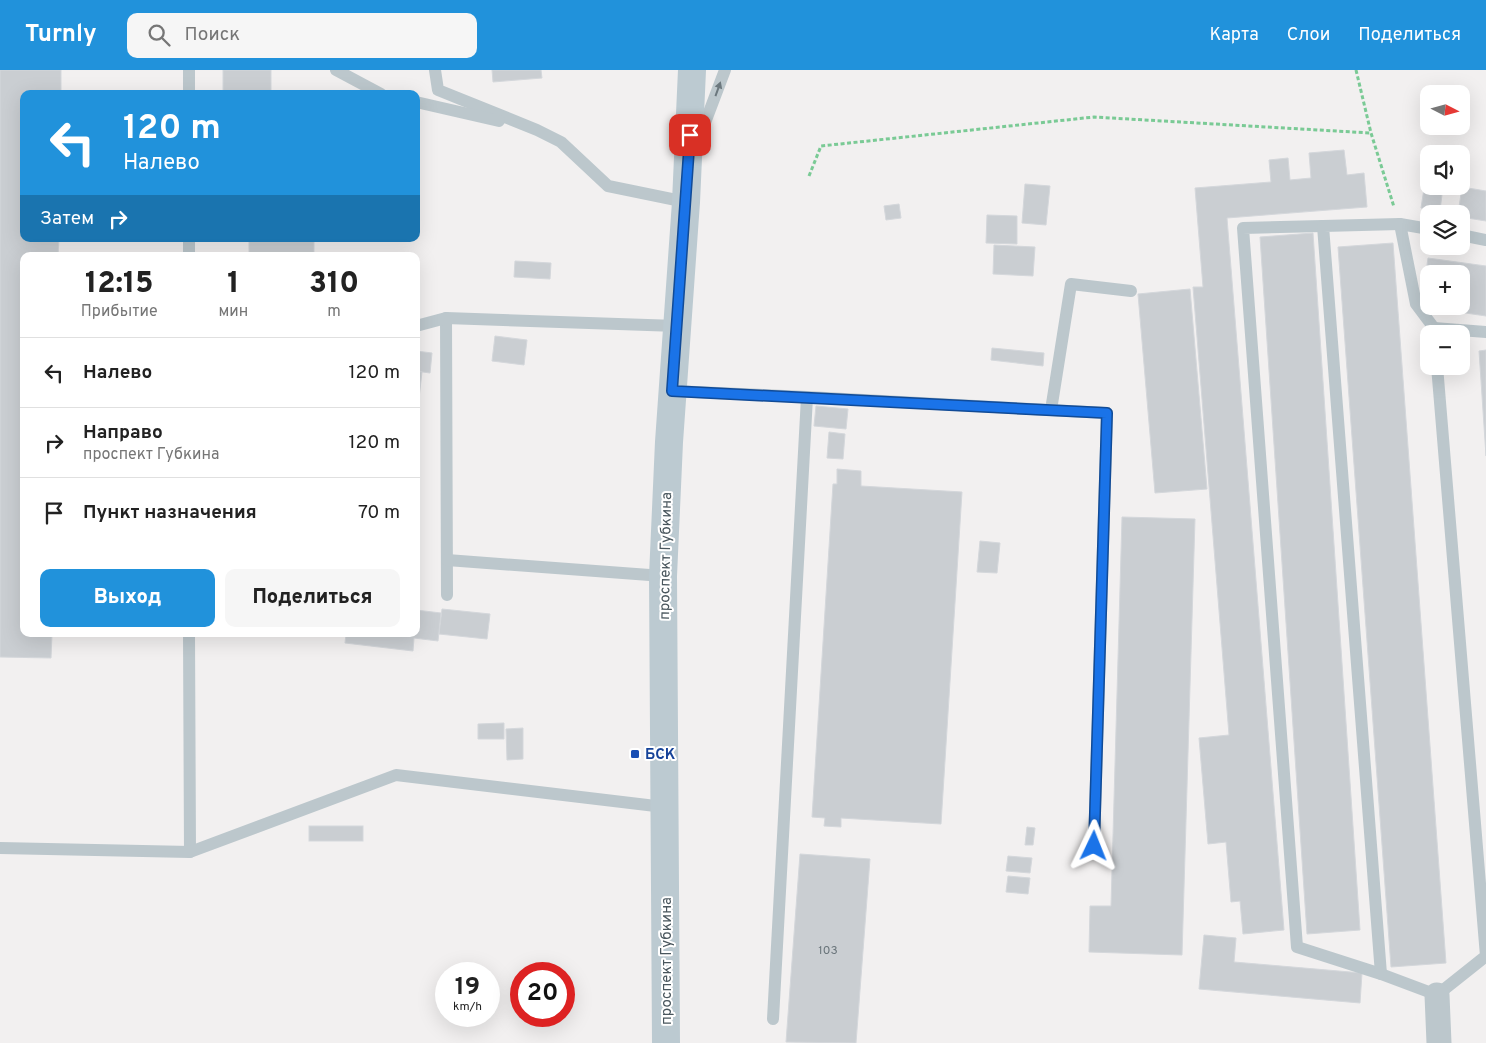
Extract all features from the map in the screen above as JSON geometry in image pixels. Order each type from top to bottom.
[{"type":"street","name":"проспект Губкина","points":[[666,1043],[664,576],[672,391],[686,202],[692,70]]},
{"type":"street","points":[[1437,995],[1438,1043]]},
{"type":"lane","points":[[189,70],[189,90]]},
{"type":"lane","points":[[336,70],[374,90]]},
{"type":"lane","points":[[435,70],[438,90],[537,130],[561,142],[608,186],[686,202]]},
{"type":"lane","points":[[688,167],[725,70]]},
{"type":"lane","points":[[420,103],[537,130]]},
{"type":"lane","points":[[1400,224],[1416,304],[1430,325]]},
{"type":"lane","points":[[1420,228],[1400,224],[1243,228],[1297,947],[1381,974],[1437,995],[1486,956],[1438,375]]},
{"type":"lane","points":[[1324,226],[1381,974]]},
{"type":"lane","points":[[1470,237],[1486,240]]},
{"type":"lane","points":[[1051,410],[1071,284],[1131,291]]},
{"type":"lane","points":[[420,325],[446,318],[677,326]]},
{"type":"lane","points":[[446,318],[447,595]]},
{"type":"lane","points":[[1470,332],[1486,332]]},
{"type":"lane","points":[[672,391],[1107,413],[1094,846]]},
{"type":"lane","points":[[773,1019],[807,397]]},
{"type":"lane","points":[[447,560],[664,576]]},
{"type":"lane","points":[[189,637],[190,852]]},
{"type":"lane","points":[[0,848],[190,852],[396,775],[664,807]]},
{"type":"path","points":[[1356,70],[1370,133],[1400,224]]},
{"type":"path","points":[[809,176],[821,146],[1094,117],[1370,133]]},
{"type":"building","points":[[0,70],[61,70],[61,90],[20,90],[20,242],[59,242],[58,252],[20,252],[20,637],[52,637],[51,658],[0,657]]},
{"type":"building","points":[[223,70],[271,70],[271,90],[223,90]]},
{"type":"building","points":[[492,70],[541,70],[542,78],[493,82]]},
{"type":"building","points":[[1344,150],[1347,175],[1364,173],[1367,207],[1227,218],[1284,930],[1243,934],[1240,901],[1231,902],[1226,842],[1208,844],[1199,738],[1229,735],[1193,287],[1203,287],[1195,188],[1271,182],[1269,160],[1288,158],[1290,180],[1311,178],[1309,153]]},
{"type":"building","points":[[1025,184],[1050,186],[1046,225],[1022,223]]},
{"type":"building","points":[[1470,188],[1486,191],[1486,221],[1470,218],[1470,205],[1459,205],[1461,195],[1470,195]]},
{"type":"building","points":[[1423,195],[1442,195],[1441,205],[1421,205]]},
{"type":"building","points":[[899,204],[901,218],[886,220],[884,206]]},
{"type":"building","points":[[987,215],[1017,216],[1017,244],[986,243]]},
{"type":"building","points":[[1313,233],[1360,930],[1307,934],[1260,237]]},
{"type":"building","points":[[249,242],[314,242],[314,252],[249,252]]},
{"type":"building","points":[[1393,243],[1446,963],[1391,967],[1338,247]]},
{"type":"building","points":[[994,245],[1035,247],[1033,276],[993,274]]},
{"type":"building","points":[[1428,258],[1486,266],[1486,316],[1470,314],[1470,265],[1427,265]]},
{"type":"building","points":[[515,261],[551,263],[550,279],[514,277]]},
{"type":"building","points":[[1190,289],[1207,489],[1155,493],[1138,294]]},
{"type":"building","points":[[495,336],[527,340],[524,365],[492,361]]},
{"type":"building","points":[[992,348],[1044,353],[1043,366],[991,360]]},
{"type":"building","points":[[1486,350],[1486,456],[1479,351]]},
{"type":"building","points":[[420,352],[432,353],[430,373],[420,372]]},
{"type":"building","points":[[420,372],[422,372],[420,390]]},
{"type":"building","points":[[816,406],[848,409],[846,429],[814,426]]},
{"type":"building","points":[[829,432],[845,434],[843,459],[827,458]]},
{"type":"building","points":[[837,469],[861,471],[861,486],[962,492],[941,824],[841,818],[841,827],[824,826],[825,818],[812,817],[833,484],[837,484]]},
{"type":"building","points":[[1122,517],[1195,519],[1182,955],[1089,952],[1090,906],[1111,906]]},
{"type":"building","points":[[980,541],[1000,543],[997,573],[977,572]]},
{"type":"building","points":[[442,609],[490,614],[487,639],[439,634]]},
{"type":"building","points":[[420,610],[441,613],[438,641],[414,638],[413,651],[345,643],[346,637],[420,637]]},
{"type":"building","points":[[504,723],[504,739],[478,739],[478,724]]},
{"type":"building","points":[[523,728],[523,759],[507,760],[506,729]]},
{"type":"building","points":[[309,826],[363,826],[363,841],[309,841]]},
{"type":"building","points":[[1027,827],[1035,828],[1033,845],[1025,845]]},
{"type":"building","points":[[800,854],[870,859],[856,1043],[786,1042]]},
{"type":"building","points":[[1008,856],[1032,858],[1030,873],[1006,871]]},
{"type":"building","points":[[1008,876],[1030,878],[1028,894],[1006,892]]},
{"type":"building","points":[[1204,935],[1236,938],[1234,962],[1362,973],[1360,1003],[1199,989]]},
{"type":"place","name":"БСК","points":[[635,754]]},
{"type":"route","points":[[690,135],[672,391],[1107,413],[1094,846]]}]
